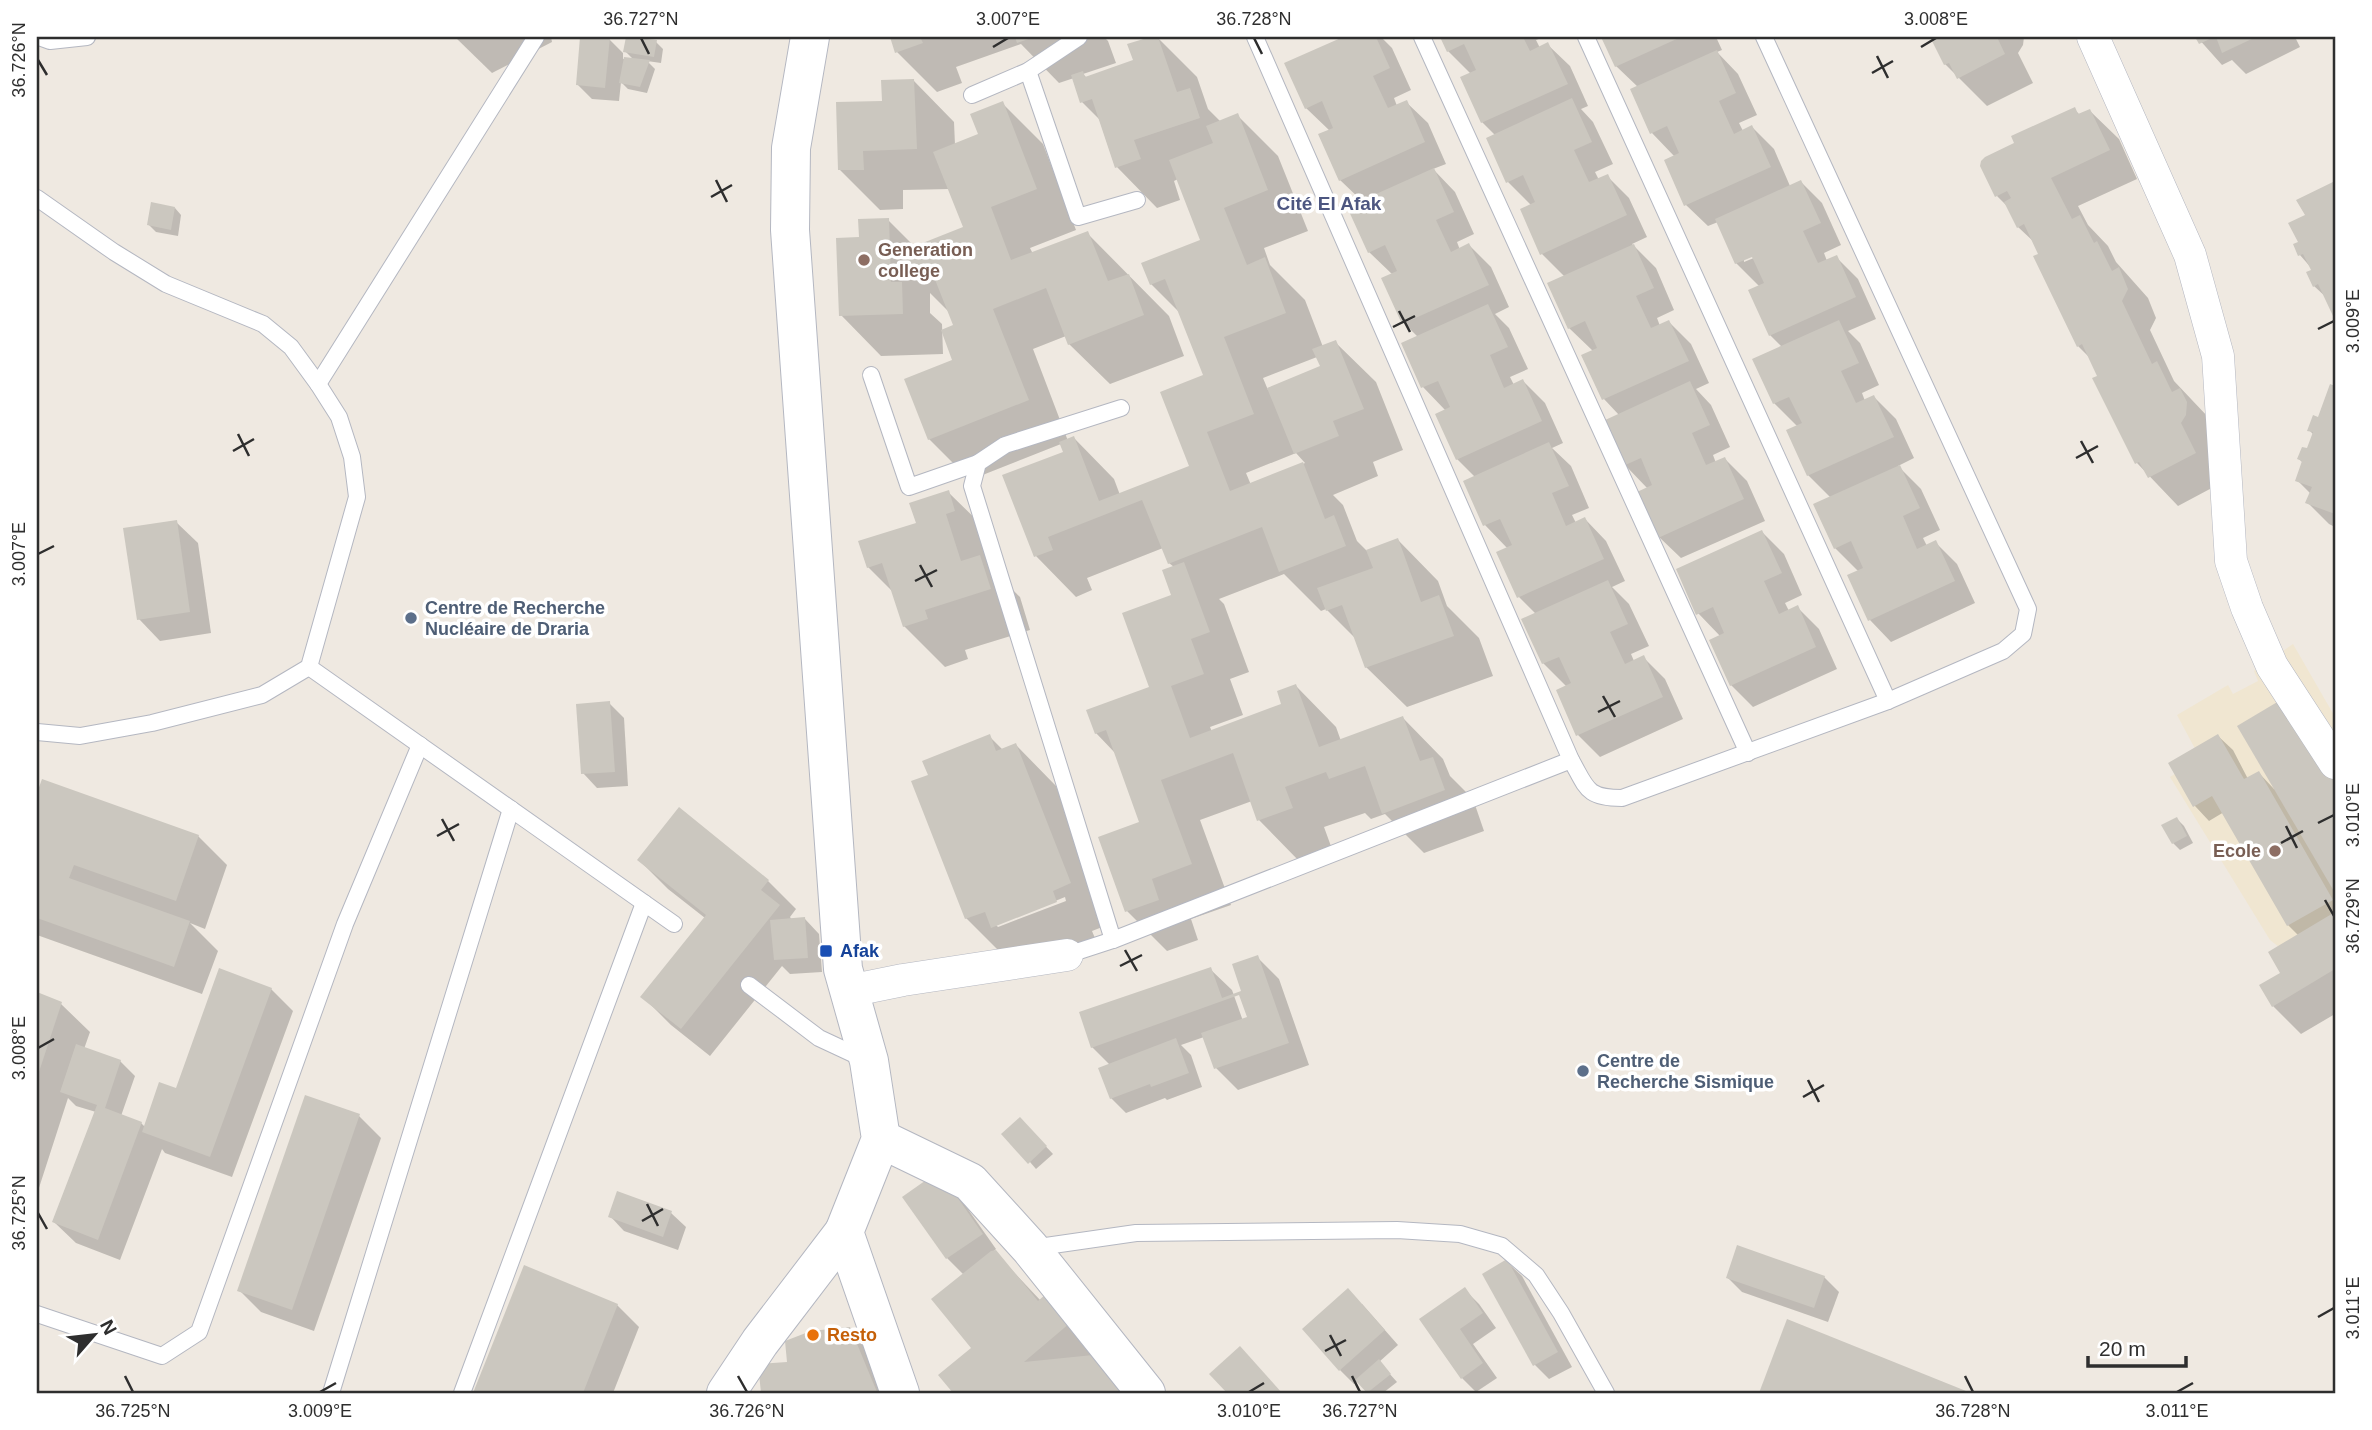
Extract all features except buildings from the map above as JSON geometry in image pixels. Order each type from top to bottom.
[{"type":"main road","points":[[726,1393],[760,1342],[844,1232],[881,1139],[869,1062],[843,969],[790,230],[791,148],[810,37]]},
{"type":"main road","points":[[881,1139],[970,1182],[1030,1248],[1146,1393]]},
{"type":"main road","points":[[844,1232],[900,1393]]},
{"type":"street","points":[[2093,37],[2190,255],[2218,356],[2231,561],[2247,608],[2272,666],[2335,763]]},
{"type":"street","points":[[849,991],[1067,955]]},
{"type":"lane","points":[[39,37],[50,41],[87,37]]},
{"type":"lane","points":[[318,384],[536,37]]},
{"type":"lane","points":[[972,95],[1028,71],[1079,37]]},
{"type":"lane","points":[[1255,37],[1571,760],[1589,791],[1601,798],[1622,798],[1888,701],[2003,651],[2023,634],[2028,609],[1764,37]]},
{"type":"lane","points":[[1422,37],[1748,753]]},
{"type":"lane","points":[[1586,37],[1888,701]]},
{"type":"lane","points":[[1028,71],[1078,217],[1138,200]]},
{"type":"lane","points":[[37,198],[114,252],[166,284],[263,324],[290,347],[339,417],[352,457],[358,497],[309,667],[262,695],[152,723],[80,736],[37,732]]},
{"type":"lane","points":[[872,375],[909,487],[978,463],[1005,445],[1121,408]]},
{"type":"lane","points":[[978,463],[972,486],[1113,940]]},
{"type":"lane","points":[[309,667],[674,924]]},
{"type":"lane","points":[[37,1314],[162,1356],[199,1332],[345,924],[420,745]]},
{"type":"lane","points":[[1067,955],[1113,940],[1571,760]]},
{"type":"lane","points":[[331,1393],[511,809]]},
{"type":"lane","points":[[462,1393],[644,903]]},
{"type":"lane","points":[[749,985],[819,1038],[869,1062]]},
{"type":"lane","points":[[1030,1248],[1136,1233],[1397,1230],[1460,1234],[1502,1246],[1536,1275],[1561,1313],[1606,1393]]},
{"type":"shaded area","name":"Ecole","points":[[2293,644],[2335,717],[2335,924],[2288,954],[2270,940],[2170,777],[2200,758],[2177,715],[2228,685],[2233,694],[2258,681],[2254,671]]},
{"type":"place","name":"Generation college","points":[[864,260]]},
{"type":"place","name":"Centre de Recherche Nucléaire de Draria","points":[[411,618]]},
{"type":"place","name":"Ecole","points":[[2275,851]]},
{"type":"place","name":"Afak","points":[[826,951]]},
{"type":"place","name":"Centre de Recherche Sismique","points":[[1583,1071]]},
{"type":"place","name":"Resto","points":[[813,1335]]},
{"type":"district","name":"Cité El Afak","points":[[1329,203]]}]
